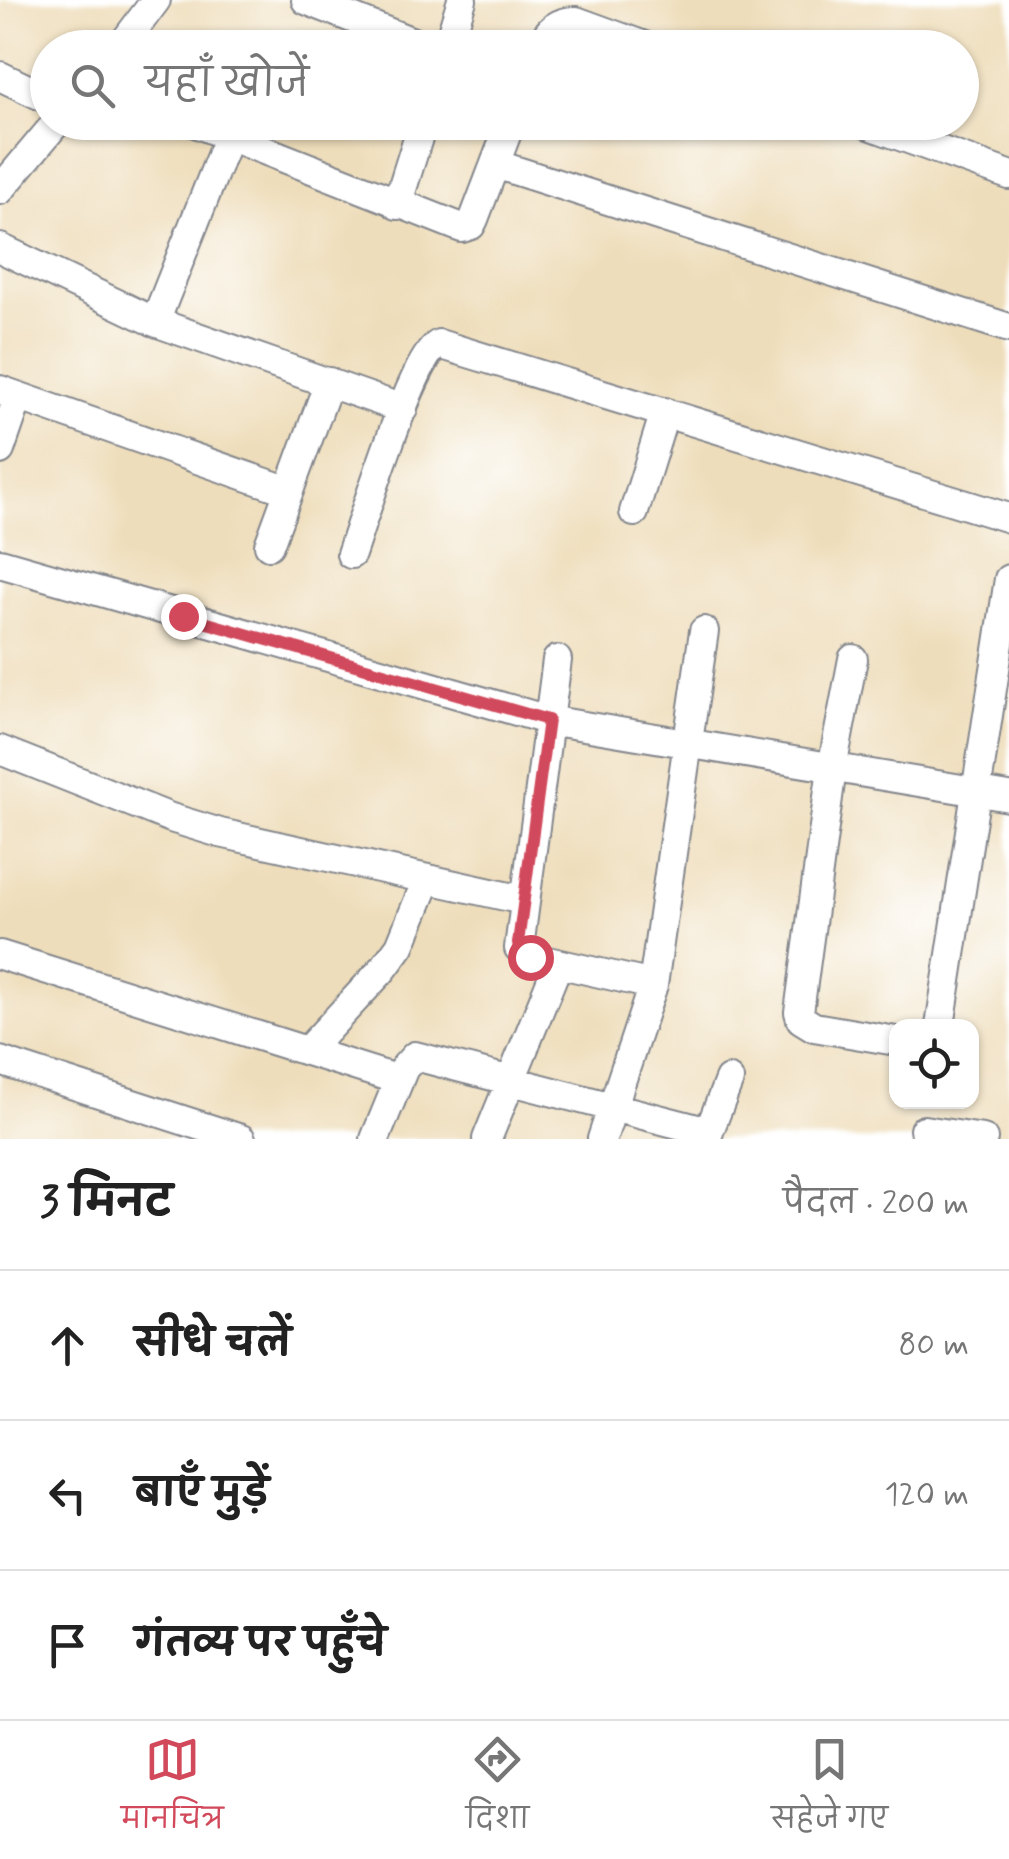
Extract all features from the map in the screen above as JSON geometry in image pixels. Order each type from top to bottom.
[{"type":"street","points":[[134,30],[156,0]]},
{"type":"street","points":[[306,0],[382,30]]},
{"type":"street","points":[[453,30],[462,0]]},
{"type":"street","points":[[550,30],[566,21],[601,30]]},
{"type":"street","points":[[0,76],[30,90]]},
{"type":"street","points":[[0,190],[42,140]]},
{"type":"street","points":[[155,322],[227,140]]},
{"type":"street","points":[[233,140],[467,228],[474,220],[505,140]]},
{"type":"street","points":[[396,204],[417,140]]},
{"type":"street","points":[[912,140],[1009,175]]},
{"type":"street","points":[[496,164],[1009,328]]},
{"type":"street","points":[[0,248],[155,322],[402,409]]},
{"type":"street","points":[[350,554],[402,409],[425,356],[439,344],[1009,518]]},
{"type":"street","points":[[269,546],[328,382]]},
{"type":"street","points":[[0,450],[9,394],[288,491]]},
{"type":"street","points":[[634,512],[665,412]]},
{"type":"street","points":[[0,564],[548,720],[1009,797]]},
{"type":"street","points":[[941,1019],[1009,579]]},
{"type":"street","points":[[602,1139],[652,986],[704,631]]},
{"type":"street","points":[[853,659],[832,768],[800,1019],[814,1026],[889,1040]]},
{"type":"street","points":[[557,660],[523,900],[520,952],[652,986]]},
{"type":"street","points":[[0,750],[220,833],[523,900]]},
{"type":"street","points":[[307,1051],[400,946],[427,880]]},
{"type":"street","points":[[0,955],[399,1080]]},
{"type":"street","points":[[487,1139],[558,964]]},
{"type":"street","points":[[376,1139],[409,1060],[423,1056],[708,1135],[730,1080]]},
{"type":"street","points":[[0,1061],[242,1139]]},
{"type":"street","points":[[928,1109],[924,1135],[983,1139]]},
{"type":"route","points":[[183,616],[548,720],[518,943],[520,952],[530,957]]}]
